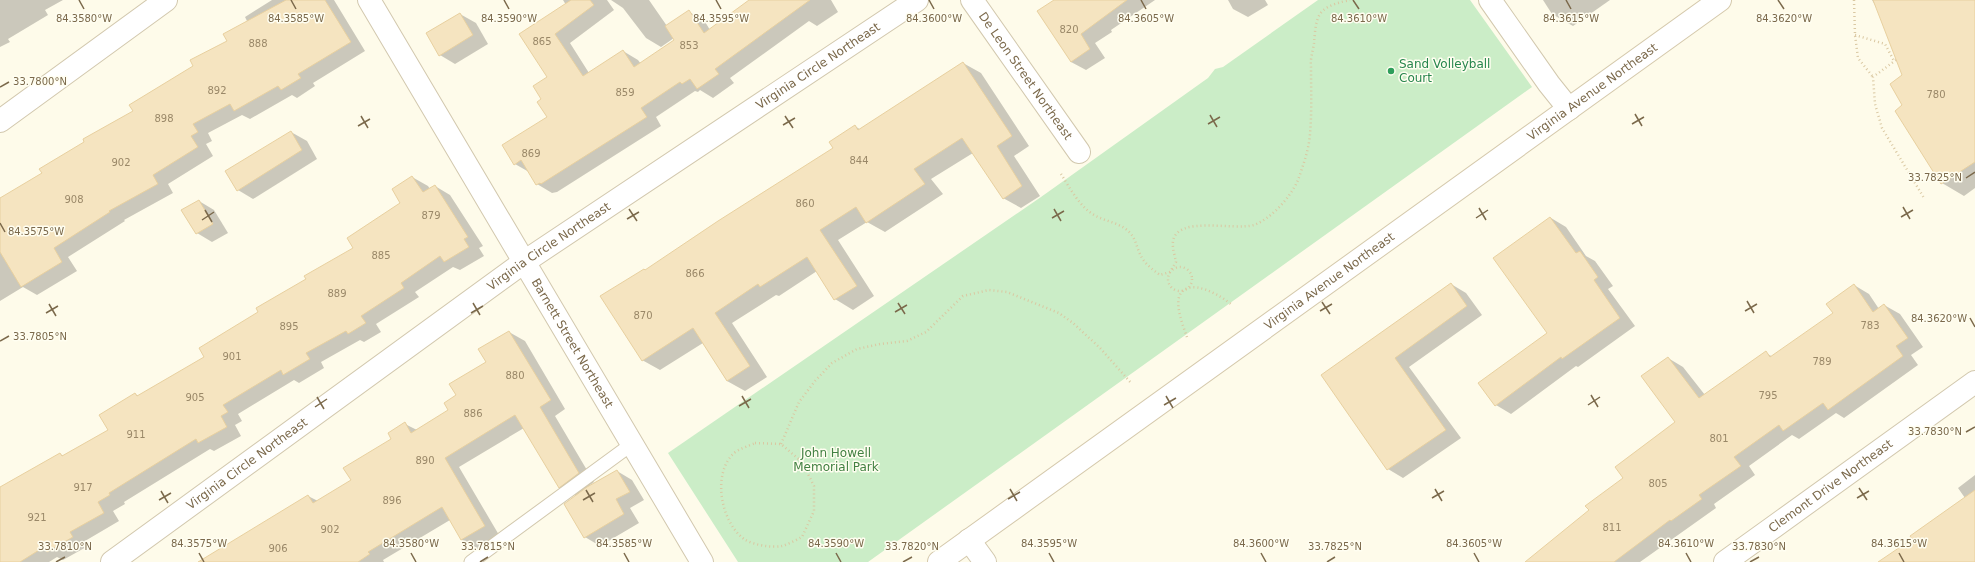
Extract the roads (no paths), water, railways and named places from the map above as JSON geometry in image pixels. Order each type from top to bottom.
[{"type":"street","points":[[0,122],[166,0]]},
{"type":"street","name":"Barnett Street Northeast","points":[[369,0],[702,562]]},
{"type":"street","name":"Virginia Circle Northeast","points":[[112,562],[524,262],[917,0]]},
{"type":"street","name":"De Leon Street Northeast","points":[[972,0],[1079,152]]},
{"type":"street","points":[[1490,0],[1549,84],[1569,109]]},
{"type":"street","name":"Virginia Avenue Northeast","points":[[939,562],[1720,0]]},
{"type":"street","name":"Clemont Drive Northeast","points":[[1725,562],[1975,382]]},
{"type":"street","points":[[969,540],[984,562]]},
{"type":"lane","points":[[471,562],[632,444]]},
{"type":"place","name":"Sand Volleyball Court","points":[[1391,71]]},
{"type":"park label","name":"John Howell Memorial Park","points":[[836,460]]}]
